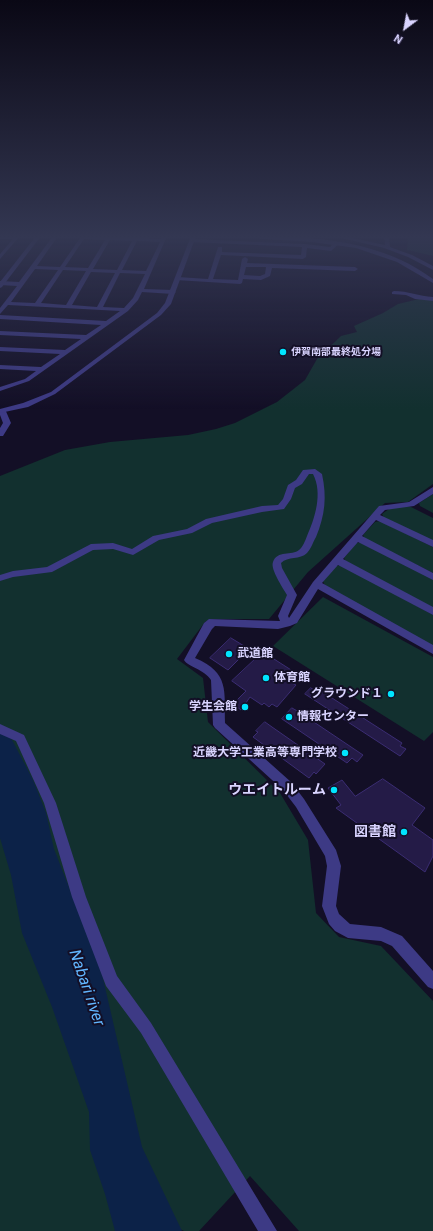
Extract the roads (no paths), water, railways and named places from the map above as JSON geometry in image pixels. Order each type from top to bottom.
[{"type":"street","points":[[0,312],[13,293]]},
{"type":"street","points":[[38,305],[45,293]]},
{"type":"street","points":[[68,306],[76,293]]},
{"type":"street","points":[[99,308],[107,293]]},
{"type":"street","points":[[0,389],[22,382],[43,369],[126,310],[136,299],[138,293]]},
{"type":"street","points":[[0,434],[7,423],[1,411],[34,402],[53,393],[159,314],[168,304],[172,293]]},
{"type":"street","points":[[408,293],[422,298]]},
{"type":"street","points":[[415,293],[422,298]]},
{"type":"street","points":[[406,297],[433,299]]},
{"type":"street","points":[[6,303],[126,310]]},
{"type":"street","points":[[0,317],[107,323]]},
{"type":"street","points":[[0,332],[87,338]]},
{"type":"street","points":[[0,349],[66,352]]},
{"type":"street","points":[[0,367],[43,369]]},
{"type":"street","points":[[0,578],[18,573],[49,570],[91,547],[110,546],[133,552],[156,538],[189,532],[209,521],[262,509],[281,507],[287,499],[291,487],[299,482],[306,472],[315,471],[318,474],[321,506],[310,538],[305,549],[301,553],[283,556],[276,563],[277,568],[292,595],[283,616],[286,623]]},
{"type":"street","points":[[433,490],[411,504],[382,508],[316,584],[293,620],[278,625],[213,622],[208,626],[189,660],[208,668],[216,678],[218,683],[219,725],[287,786],[300,803],[331,854],[334,866],[328,906],[334,919],[340,926],[348,931],[381,934],[397,941],[433,982]]},
{"type":"street","points":[[375,516],[433,544]]},
{"type":"street","points":[[356,537],[433,576]]},
{"type":"street","points":[[337,560],[433,612]]},
{"type":"street","points":[[316,584],[433,650]]},
{"type":"street","points":[[0,729],[20,738],[50,803],[79,898],[111,981],[146,1028],[268,1231]]},
{"type":"water","name":"Nabari river","points":[[0,727],[11,738],[33,780],[46,813],[54,849],[101,970],[142,1147],[182,1231],[115,1231],[105,1194],[90,1150],[89,1112],[52,1007],[22,933],[11,875],[0,838]]},
{"type":"place","name":"伊賀南部最終処分場","points":[[283,352]]},
{"type":"place","name":"武道館","points":[[229,654]]},
{"type":"place","name":"体育館","points":[[266,678]]},
{"type":"place","name":"グラウンド１","points":[[391,694]]},
{"type":"place","name":"学生会館","points":[[245,707]]},
{"type":"place","name":"情報センター","points":[[289,717]]},
{"type":"place","name":"近畿大学工業高等専門学校","points":[[345,753]]},
{"type":"place","name":"ウエイトルーム","points":[[334,790]]},
{"type":"place","name":"図書館","points":[[404,832]]}]
